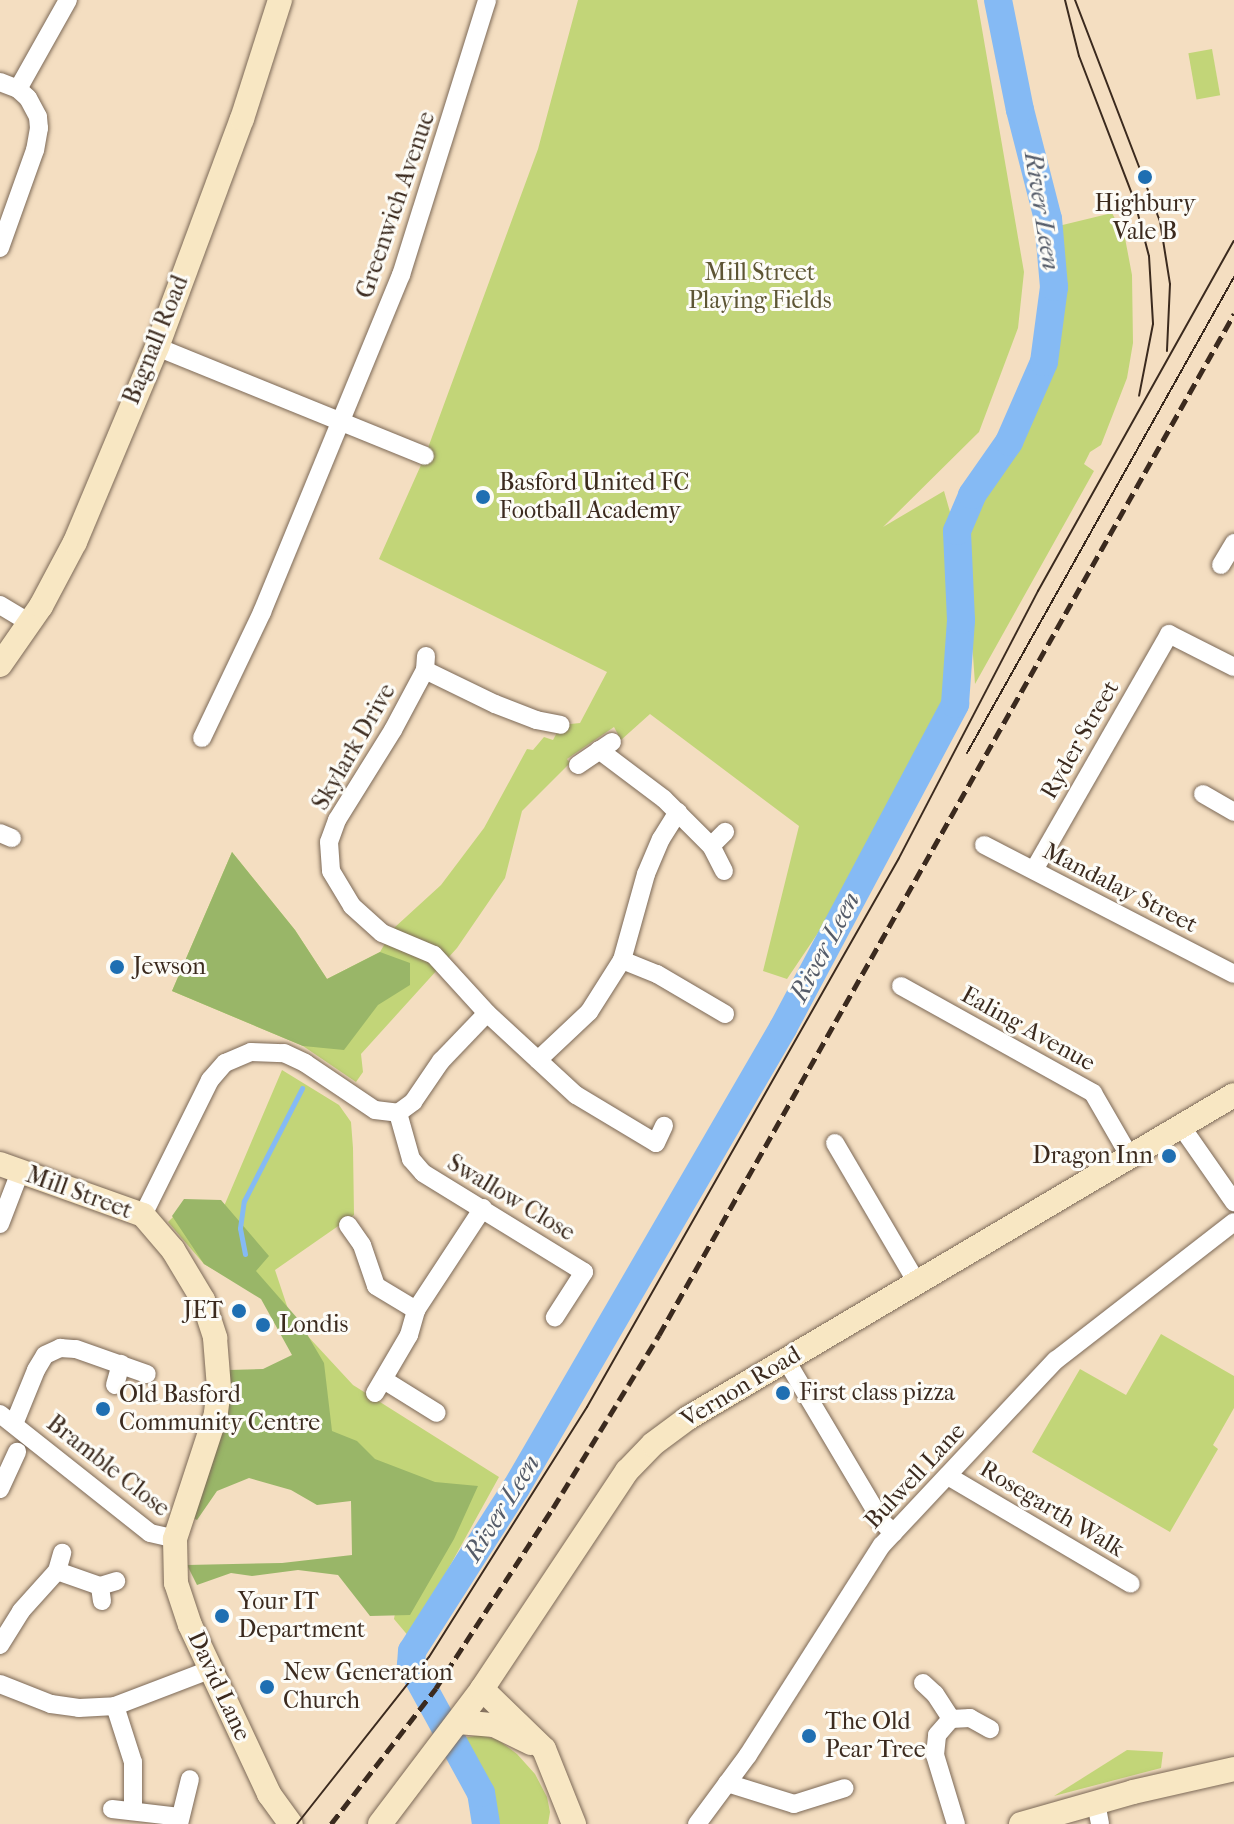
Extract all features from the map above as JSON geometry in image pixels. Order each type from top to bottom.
[{"type":"main road","name":"Bagnall Road","points":[[0,665],[30,623],[75,542],[157,347],[242,119],[280,0]]},
{"type":"main road","name":"Vernon Road","points":[[380,1824],[482,1689],[627,1471],[653,1444],[688,1418],[1234,1095]]},
{"type":"main road","name":"Mill Street","points":[[10,1168],[143,1215],[159,1231],[193,1281],[210,1317],[218,1364],[216,1414],[175,1539]]},
{"type":"main road","name":"David Lane","points":[[175,1539],[180,1597],[282,1820]]},
{"type":"main road","points":[[482,1689],[544,1749],[574,1824]]},
{"type":"main road","points":[[458,1722],[494,1725],[544,1749]]},
{"type":"main road","points":[[1021,1824],[1098,1813],[1234,1769]]},
{"type":"street","points":[[18,89],[68,0]]},
{"type":"street","name":"Greenwich Avenue","points":[[202,738],[262,612],[338,421],[401,275],[487,0]]},
{"type":"street","points":[[0,82],[18,89],[35,110],[39,128],[35,150],[1,244]]},
{"type":"street","points":[[157,347],[425,456]]},
{"type":"street","points":[[1221,565],[1234,543]]},
{"type":"street","points":[[0,605],[30,623]]},
{"type":"street","name":"Ryder Street","points":[[1034,870],[1169,634],[1234,667]]},
{"type":"street","name":"Skylark Drive","points":[[561,725],[536,720],[495,704],[426,663],[393,730],[337,820],[329,842],[331,871],[352,906],[382,933],[430,952],[448,973],[465,985],[487,1013],[584,1101],[656,1143],[664,1126]]},
{"type":"street","points":[[578,765],[606,746],[711,846],[724,871]]},
{"type":"street","points":[[1203,794],[1228,801]]},
{"type":"street","points":[[538,1060],[589,1012],[622,960],[646,874],[661,839],[678,812]]},
{"type":"street","points":[[711,846],[725,832]]},
{"type":"street","name":"Mandalay Street","points":[[984,845],[1234,974]]},
{"type":"street","points":[[622,960],[657,974],[725,1014]]},
{"type":"street","name":"Ealing Avenue","points":[[915,986],[1093,1093],[1130,1157]]},
{"type":"street","points":[[143,1215],[210,1080],[225,1063],[260,1051],[284,1053],[375,1110],[398,1113],[413,1102],[441,1061],[487,1013]]},
{"type":"street","name":"Swallow Close","points":[[398,1113],[411,1159],[423,1173],[584,1272],[555,1317]]},
{"type":"street","points":[[1181,1126],[1234,1202]]},
{"type":"street","points":[[835,1143],[917,1283]]},
{"type":"street","points":[[0,1224],[10,1168]]},
{"type":"street","points":[[437,1413],[380,1386],[409,1335],[416,1310],[483,1208]]},
{"type":"street","name":"Bulwell Lane","points":[[697,1824],[882,1545],[1056,1360],[1234,1222]]},
{"type":"street","points":[[348,1225],[362,1245],[376,1286],[416,1310]]},
{"type":"street","name":"Bramble Close","points":[[147,1374],[76,1349],[60,1348],[45,1355],[7,1419],[150,1533],[175,1539]]},
{"type":"street","points":[[786,1360],[882,1522],[894,1533]]},
{"type":"street","points":[[115,1385],[121,1364]]},
{"type":"street","points":[[0,1489],[8,1461]]},
{"type":"street","name":"Rosegarth Walk","points":[[948,1476],[1131,1584]]},
{"type":"street","points":[[0,1645],[21,1611],[60,1562],[106,1589]]},
{"type":"street","points":[[0,1684],[51,1704],[79,1708],[115,1706],[212,1669]]},
{"type":"street","points":[[923,1683],[935,1694],[951,1719]]},
{"type":"street","points":[[115,1706],[133,1762],[133,1811]]},
{"type":"street","points":[[956,1824],[935,1755],[937,1735],[951,1719],[970,1718],[990,1729]]},
{"type":"street","points":[[112,1809],[180,1821],[190,1779]]},
{"type":"street","points":[[727,1783],[794,1804],[845,1788]]},
{"type":"green space","name":"Mill Street Playing Fields","points":[[578,0],[977,0],[1024,272],[1018,328],[979,432],[883,527],[944,491],[952,519],[958,705],[869,857],[787,979],[763,971],[799,826],[650,714],[621,740],[614,727],[567,759],[570,763],[522,811],[505,878],[457,948],[361,1054],[363,1072],[356,1082],[303,1046],[172,991],[232,852],[295,930],[327,979],[380,952],[394,928],[441,885],[484,828],[527,749],[533,750],[544,737],[553,740],[561,725],[580,723],[607,672],[379,559],[425,456],[538,149]]},
{"type":"green space","points":[[1212,49],[1220,95],[1197,99],[1188,53]]},
{"type":"green space","points":[[1112,213],[1125,238],[1132,275],[1133,343],[1127,378],[1101,445],[1090,452],[1084,464],[1094,471],[975,684],[963,514],[968,500],[1013,431],[1030,393],[1049,290],[1046,229]]},
{"type":"green space","points":[[232,852],[295,930],[327,979],[380,952],[410,963],[410,985],[378,1005],[344,1050],[303,1046],[172,991]]},
{"type":"green space","points":[[282,1070],[339,1105],[351,1122],[353,1148],[354,1215],[275,1270],[291,1318],[353,1385],[499,1477],[410,1638],[394,1619],[417,1489],[327,1432],[274,1303],[204,1264],[168,1222],[183,1207],[219,1218]]},
{"type":"green space","points":[[184,1199],[221,1200],[269,1256],[256,1271],[298,1319],[324,1363],[332,1431],[357,1441],[375,1459],[435,1482],[478,1486],[454,1539],[410,1615],[370,1616],[338,1575],[298,1570],[252,1576],[231,1573],[197,1585],[187,1565],[282,1563],[352,1555],[351,1501],[317,1505],[291,1490],[249,1478],[217,1491],[197,1520],[191,1517],[229,1370],[263,1369],[292,1355],[261,1299],[204,1264],[172,1216]]},
{"type":"green space","points":[[1161,1334],[1234,1376],[1234,1408],[1213,1445],[1218,1449],[1170,1532],[1032,1452],[1080,1369],[1126,1395]]},
{"type":"green space","points":[[481,1735],[498,1740],[517,1754],[535,1774],[547,1797],[550,1812],[548,1824],[500,1824],[491,1789],[463,1738]]},
{"type":"green space","points":[[1127,1750],[1163,1752],[1161,1768],[1054,1796]]},
{"type":"waterway","name":"River Leen","points":[[486,1824],[481,1793],[411,1665],[412,1651],[516,1488],[783,1028],[955,704],[961,620],[957,531],[972,495],[1009,442],[1044,362],[1054,287],[1048,219],[1020,110],[998,0]]},
{"type":"waterway","points":[[245,1254],[240,1228],[244,1201],[302,1088]]},
{"type":"tram line","points":[[1065,0],[1079,56],[1134,199],[1149,256],[1153,324],[1139,396]]},
{"type":"tram line","points":[[1075,0],[1160,221],[1170,284],[1167,351]]},
{"type":"tram line","points":[[297,1824],[429,1657],[587,1407],[899,858],[1038,591],[1234,241]]},
{"type":"tram line","points":[[967,753],[1234,277]]},
{"type":"railway","points":[[331,1824],[436,1688],[553,1508],[659,1335],[1234,314]]},
{"type":"place","name":"Highbury Vale B","points":[[1145,177]]},
{"type":"place","name":"Basford United FC Football Academy","points":[[483,497]]},
{"type":"place","name":"Jewson","points":[[117,967]]},
{"type":"place","name":"Dragon Inn","points":[[1169,1156]]},
{"type":"place","name":"JET","points":[[239,1311]]},
{"type":"place","name":"Londis","points":[[263,1325]]},
{"type":"place","name":"First class pizza","points":[[783,1393]]},
{"type":"place","name":"Old Basford Community Centre","points":[[103,1409]]},
{"type":"place","name":"Your IT Department","points":[[222,1616]]},
{"type":"place","name":"New Generation Church","points":[[267,1687]]},
{"type":"place","name":"The Old Pear Tree","points":[[809,1736]]}]
